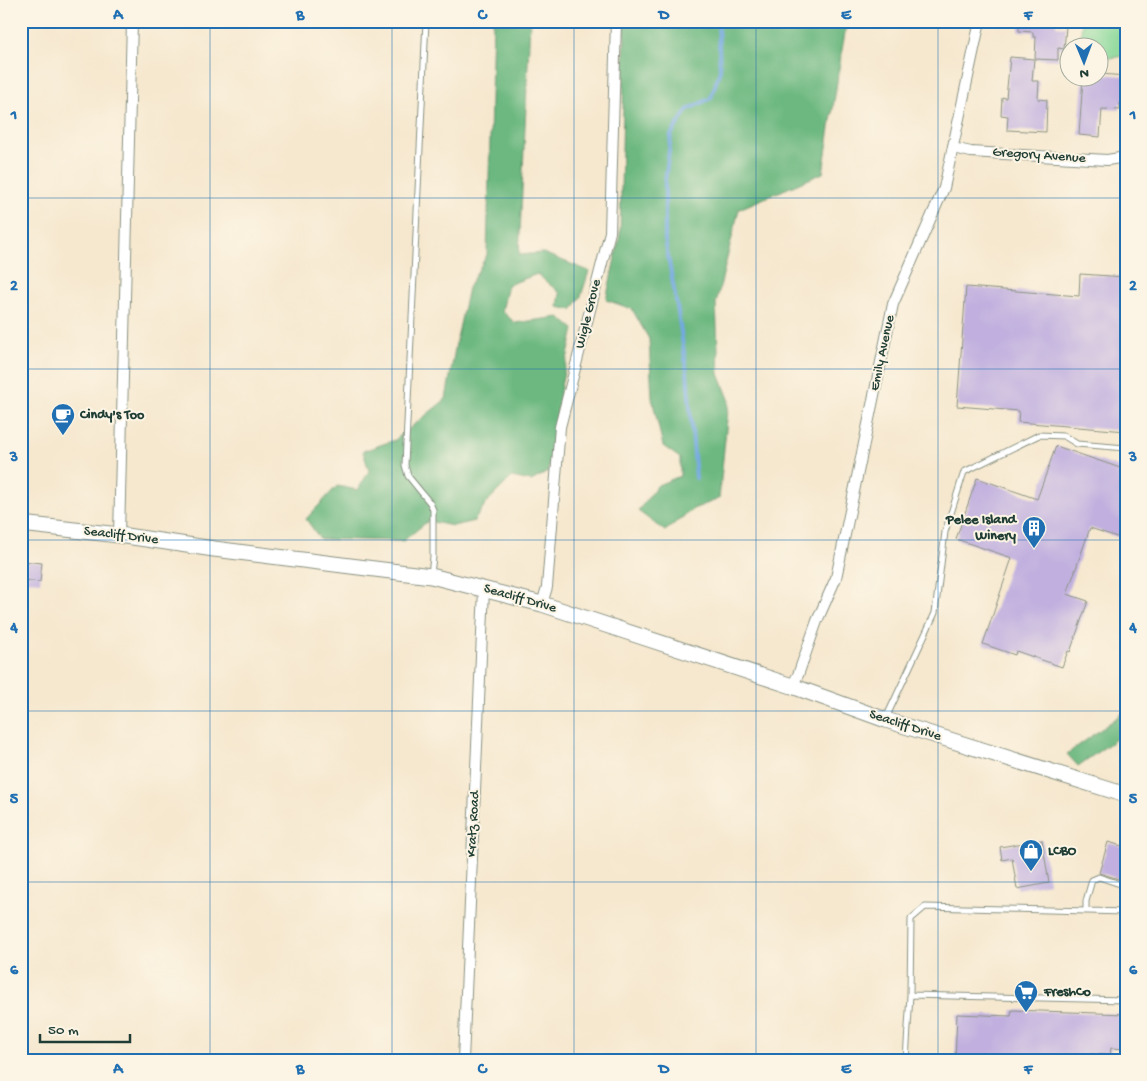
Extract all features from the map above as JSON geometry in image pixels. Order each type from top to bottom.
[{"type":"main road","name":"Seacliff Drive","points":[[21,524],[431,576],[542,604],[792,686],[886,720],[1126,795]]},
{"type":"street","points":[[119,535],[132,21]]},
{"type":"street","name":"Wigle Grove","points":[[542,604],[547,587],[560,427],[610,232],[616,21]]},
{"type":"street","name":"Emily Avenue","points":[[792,686],[836,578],[893,304],[944,188],[980,21]]},
{"type":"street","name":"Gregory Avenue","points":[[952,148],[971,152],[1107,160],[1126,157]]},
{"type":"street","name":"Kratz Road","points":[[463,1060],[484,589]]},
{"type":"lane","points":[[426,21],[405,465],[408,476],[430,502],[433,510],[431,576]]},
{"type":"lane","points":[[886,720],[935,613],[945,532],[964,472],[1039,435],[1064,436],[1077,444],[1126,448]]},
{"type":"lane","points":[[1086,911],[1086,901],[1092,880],[1099,877],[1126,886]]},
{"type":"lane","points":[[906,1060],[910,995],[911,918],[925,906],[1126,912]]},
{"type":"lane","points":[[910,995],[1126,1000]]},
{"type":"green space","points":[[493,21],[530,21],[519,255],[543,253],[589,271],[581,296],[572,310],[558,307],[560,293],[537,274],[508,285],[502,311],[515,323],[559,317],[574,329],[562,381],[548,472],[531,481],[512,477],[486,503],[474,521],[453,526],[428,521],[403,541],[320,539],[306,519],[337,486],[358,490],[369,471],[363,451],[395,440],[446,399],[468,288],[487,255]]},
{"type":"green space","points":[[625,21],[847,21],[823,173],[739,209],[716,303],[719,374],[729,399],[719,499],[693,509],[665,531],[638,511],[658,485],[680,476],[680,458],[663,446],[652,398],[649,339],[632,309],[606,300],[620,235]]},
{"type":"green space","points":[[1082,21],[1126,21],[1126,56],[1110,58],[1110,38],[1081,38]]},
{"type":"green space","points":[[1126,711],[1126,732],[1078,766],[1067,754]]},
{"type":"building","points":[[1019,21],[1057,21],[1056,26],[1066,27],[1065,38],[1060,38],[1058,60],[1035,59],[1036,37],[1033,37],[1033,32],[1019,31]]},
{"type":"building","points":[[1010,57],[1034,59],[1032,81],[1039,81],[1038,99],[1047,100],[1046,132],[1007,130],[1008,116],[1001,115],[1002,97],[1006,98]]},
{"type":"building","points":[[1110,75],[1126,76],[1126,103],[1120,103],[1120,110],[1102,109],[1100,137],[1079,135],[1082,88],[1110,88]]},
{"type":"building","points":[[1080,274],[1126,277],[1126,431],[1018,422],[1019,411],[957,406],[966,287],[1079,296]]},
{"type":"building","name":"Pelee Island Winery","points":[[1056,446],[1126,470],[1126,540],[1090,528],[1067,594],[1088,601],[1070,652],[1068,651],[1062,667],[1016,651],[1015,655],[983,644],[1012,558],[956,539],[977,478],[1037,499]]},
{"type":"building","points":[[21,561],[42,563],[40,582],[21,580]]},
{"type":"building","name":"LCBO","points":[[1042,840],[1049,883],[1017,889],[1012,858],[1002,860],[1000,847]]},
{"type":"building","points":[[1108,842],[1126,847],[1126,881],[1099,873]]},
{"type":"building","points":[[1012,1010],[1126,1014],[1126,1049],[1111,1048],[1110,1055],[1090,1054],[1090,1060],[955,1060],[957,1014],[1011,1016]]},
{"type":"waterway","points":[[696,478],[687,372],[665,240],[665,182],[671,135],[687,110],[711,98],[720,70],[718,21]]},
{"type":"place","name":"Cindy's Too","points":[[63,436]]},
{"type":"place","name":"Pelee Island Winery","points":[[1034,549]]},
{"type":"place","name":"LCBO","points":[[1031,872]]},
{"type":"place","name":"FreshCo","points":[[1026,1013]]}]
